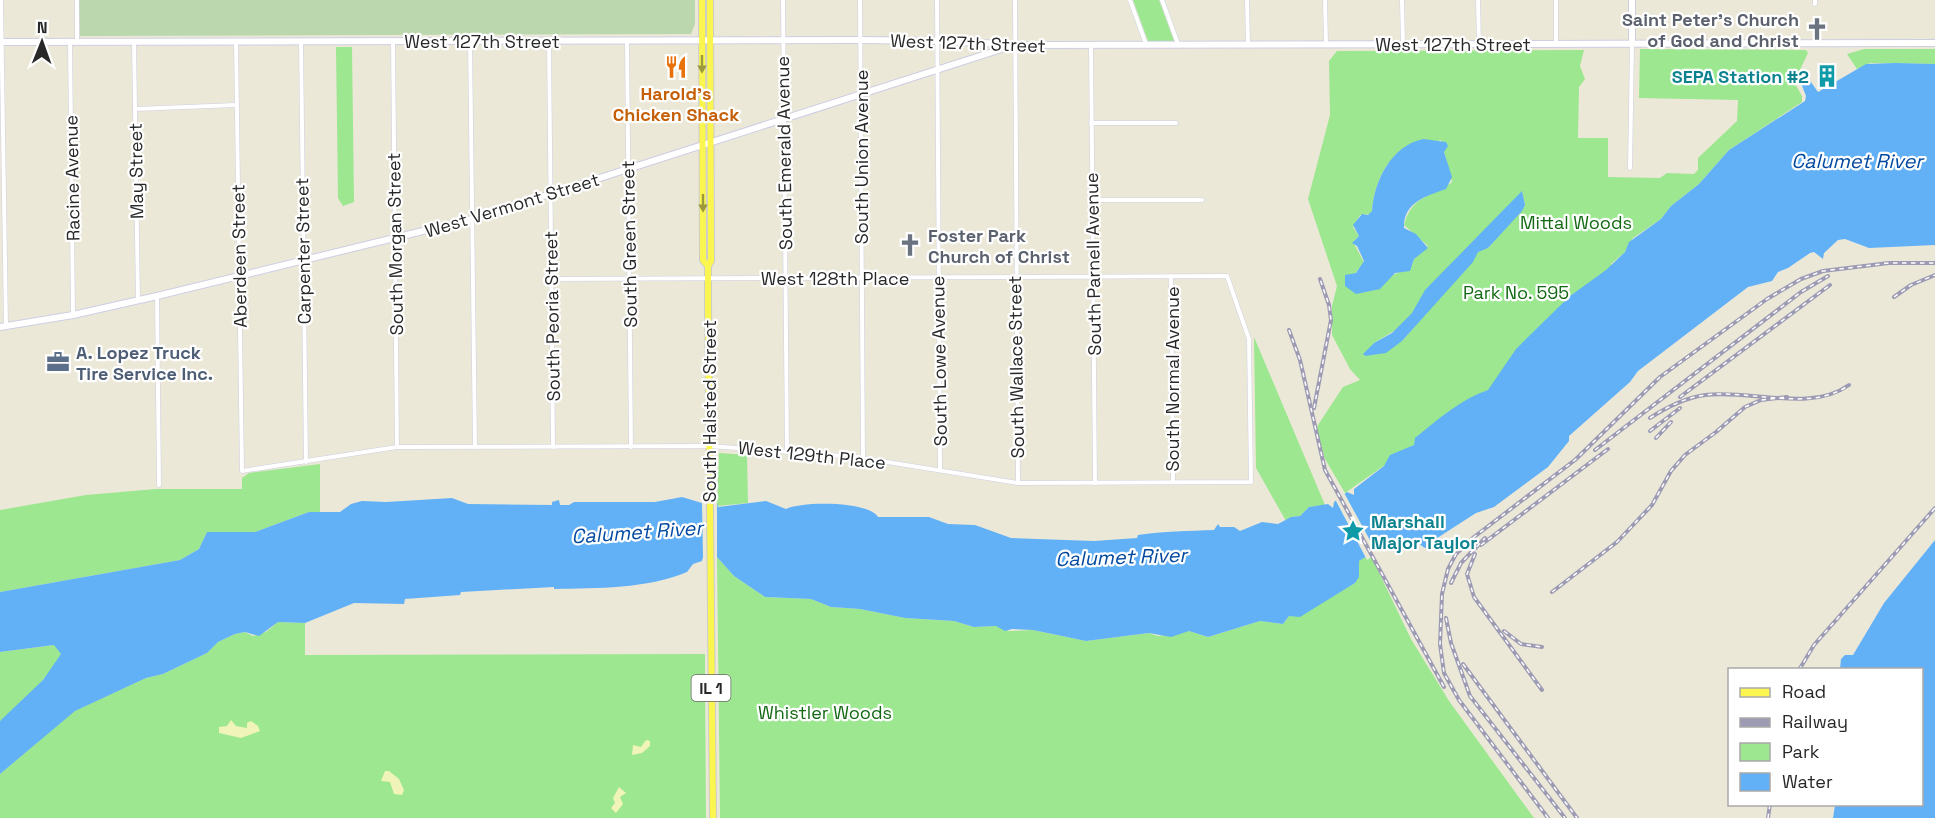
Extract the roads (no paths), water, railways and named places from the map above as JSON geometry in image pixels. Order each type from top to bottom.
[{"type":"main road","name":"South Halsted Street","points":[[702,0],[704,260],[708,266]]},
{"type":"main road","name":"South Halsted Street","points":[[710,0],[712,142],[711,261],[708,266],[708,279],[713,818]]},
{"type":"main road","points":[[1632,0],[1632,44]]},
{"type":"main road","name":"West 127th Street","points":[[1,42],[860,40],[1014,45],[1935,43]]},
{"type":"main road","name":"West Vermont Street","points":[[3,327],[73,315],[157,296],[395,240],[472,219],[1014,45]]},
{"type":"street","points":[[1,0],[3,327]]},
{"type":"street","name":"Racine Avenue","points":[[73,315],[73,42],[77,0]]},
{"type":"street","name":"South Emerald Avenue","points":[[783,0],[787,450]]},
{"type":"street","name":"South Union Avenue","points":[[860,0],[863,458]]},
{"type":"street","name":"South Lowe Avenue","points":[[937,0],[940,471]]},
{"type":"street","name":"South Wallace Street","points":[[1015,0],[1018,483]]},
{"type":"street","points":[[1130,0],[1146,45]]},
{"type":"street","points":[[1161,0],[1178,45]]},
{"type":"street","points":[[1247,0],[1248,45]]},
{"type":"street","points":[[1325,0],[1326,45]]},
{"type":"street","points":[[1402,0],[1402,45]]},
{"type":"street","points":[[1478,0],[1479,44]]},
{"type":"street","points":[[1556,0],[1556,44]]},
{"type":"street","name":"South Green Street","points":[[627,40],[631,447]]},
{"type":"street","name":"May Street","points":[[134,41],[138,300]]},
{"type":"street","name":"Aberdeen Street","points":[[236,41],[242,471]]},
{"type":"street","name":"Carpenter Street","points":[[301,41],[306,462]]},
{"type":"street","name":"South Morgan Street","points":[[393,41],[397,447]]},
{"type":"street","points":[[471,41],[475,447]]},
{"type":"street","name":"South Peoria Street","points":[[549,41],[553,447]]},
{"type":"street","points":[[1630,168],[1632,44]]},
{"type":"street","name":"South Parnell Avenue","points":[[1091,45],[1095,483]]},
{"type":"street","points":[[135,110],[236,105]]},
{"type":"street","points":[[1091,123],[1176,123]]},
{"type":"street","points":[[1092,200],[1202,200]]},
{"type":"street","name":"South Normal Avenue","points":[[1171,276],[1173,482]]},
{"type":"street","name":"West 128th Place","points":[[552,279],[1227,276],[1249,339],[1251,482]]},
{"type":"street","points":[[157,296],[159,485]]},
{"type":"street","name":"West 129th Place","points":[[242,471],[397,447],[709,446],[787,450],[863,458],[1018,483],[1251,482]]},
{"type":"water","name":"Calumet River","points":[[1866,64],[1935,64],[1935,245],[1869,248],[1845,239],[1838,240],[1824,253],[1823,259],[1814,252],[1810,253],[1778,272],[1772,281],[1748,287],[1638,371],[1630,382],[1569,436],[1569,441],[1548,467],[1494,507],[1476,513],[1431,542],[1427,548],[1415,541],[1404,540],[1378,549],[1359,561],[1359,577],[1355,583],[1300,617],[1289,616],[1283,624],[1260,621],[1208,637],[1189,631],[1171,637],[1149,633],[1086,641],[1033,630],[1005,631],[996,626],[974,627],[954,621],[905,618],[860,609],[831,607],[811,599],[765,597],[734,576],[717,557],[703,557],[702,561],[693,564],[687,572],[672,578],[639,585],[461,592],[460,595],[405,599],[404,604],[354,603],[305,623],[278,622],[259,636],[245,632],[235,634],[218,642],[207,653],[75,711],[0,774],[0,721],[43,680],[61,654],[54,645],[0,652],[0,592],[180,560],[199,549],[207,532],[255,532],[309,512],[340,512],[351,504],[362,501],[452,498],[468,504],[552,505],[552,502],[559,500],[560,505],[569,505],[574,502],[655,502],[682,497],[702,503],[717,503],[718,507],[766,501],[786,509],[794,506],[834,504],[862,508],[878,517],[929,517],[948,524],[975,525],[1011,538],[1094,541],[1137,538],[1138,535],[1157,533],[1214,530],[1218,524],[1220,527],[1234,527],[1240,531],[1262,522],[1278,524],[1291,517],[1300,516],[1309,507],[1328,504],[1333,508],[1334,502],[1347,492],[1354,495],[1354,489],[1384,466],[1390,455],[1414,445],[1415,438],[1441,417],[1459,404],[1488,390],[1516,349],[1528,337],[1570,296],[1606,270],[1625,252],[1629,242],[1661,219],[1671,206],[1699,184],[1729,150],[1805,101],[1806,96],[1799,78],[1806,75],[1818,92]]},
{"type":"water","points":[[1423,139],[1446,142],[1448,146],[1444,152],[1452,177],[1446,189],[1418,201],[1407,212],[1404,228],[1416,234],[1428,248],[1414,259],[1410,271],[1395,273],[1380,289],[1356,294],[1345,286],[1345,275],[1356,273],[1364,261],[1357,246],[1352,243],[1359,236],[1353,225],[1362,214],[1368,215],[1372,211],[1376,188],[1386,166],[1393,157],[1412,143]]},
{"type":"water","points":[[1522,191],[1525,205],[1522,211],[1488,248],[1478,252],[1473,262],[1402,341],[1386,353],[1365,356],[1363,354],[1374,343],[1392,333],[1412,313],[1425,290]]},
{"type":"water","points":[[1935,540],[1935,818],[1833,818],[1835,806],[1923,806],[1923,668],[1840,668],[1841,659],[1845,655],[1853,655],[1884,603]]},
{"type":"railway","points":[[1548,818],[1459,700],[1444,673],[1440,644],[1442,594],[1448,569],[1456,554],[1474,537],[1575,460],[1660,377],[1767,299],[1801,279],[1823,271],[1889,263],[1935,263]]},
{"type":"railway","points":[[1894,297],[1911,285],[1935,275]]},
{"type":"railway","points":[[1595,450],[1801,292],[1828,276]]},
{"type":"railway","points":[[1314,408],[1331,320],[1329,305],[1320,279]]},
{"type":"railway","points":[[1680,397],[1830,285]]},
{"type":"railway","points":[[1289,330],[1300,360],[1325,470],[1444,687]]},
{"type":"railway","points":[[1650,418],[1690,398],[1705,395],[1816,398],[1849,385]]},
{"type":"railway","points":[[1552,592],[1617,542],[1652,505],[1671,471],[1685,455],[1745,407],[1761,400],[1787,397]]},
{"type":"railway","points":[[1650,431],[1680,408]]},
{"type":"railway","points":[[1656,438],[1671,422]]},
{"type":"railway","points":[[1481,545],[1608,449]]},
{"type":"railway","points":[[1800,668],[1814,645],[1935,508]]},
{"type":"railway","points":[[1451,583],[1461,563],[1485,538]]},
{"type":"railway","points":[[1475,554],[1467,574],[1474,597],[1542,690]]},
{"type":"railway","points":[[1446,618],[1451,643],[1470,696],[1565,818]]},
{"type":"railway","points":[[1504,631],[1521,644],[1542,647]]},
{"type":"railway","points":[[1463,664],[1577,818]]},
{"type":"railway","points":[[1768,818],[1770,806]]},
{"type":"place","name":"Saint Peter's Church of God and Christ","points":[[1817,29]]},
{"type":"place","name":"Harold's Chicken Shack","points":[[676,67]]},
{"type":"place","name":"SEPA Station #2","points":[[1827,76]]},
{"type":"place","name":"Foster Park Church of Christ","points":[[910,245]]},
{"type":"place","name":"A. Lopez Truck Tire Service Inc.","points":[[58,362]]},
{"type":"place","name":"Marshall Major Taylor","points":[[1353,531]]},
{"type":"park label","name":"Mittal Woods","points":[[1576,222]]},
{"type":"park label","name":"Park No. 595","points":[[1516,292]]},
{"type":"park label","name":"Whistler Woods","points":[[825,712]]}]
